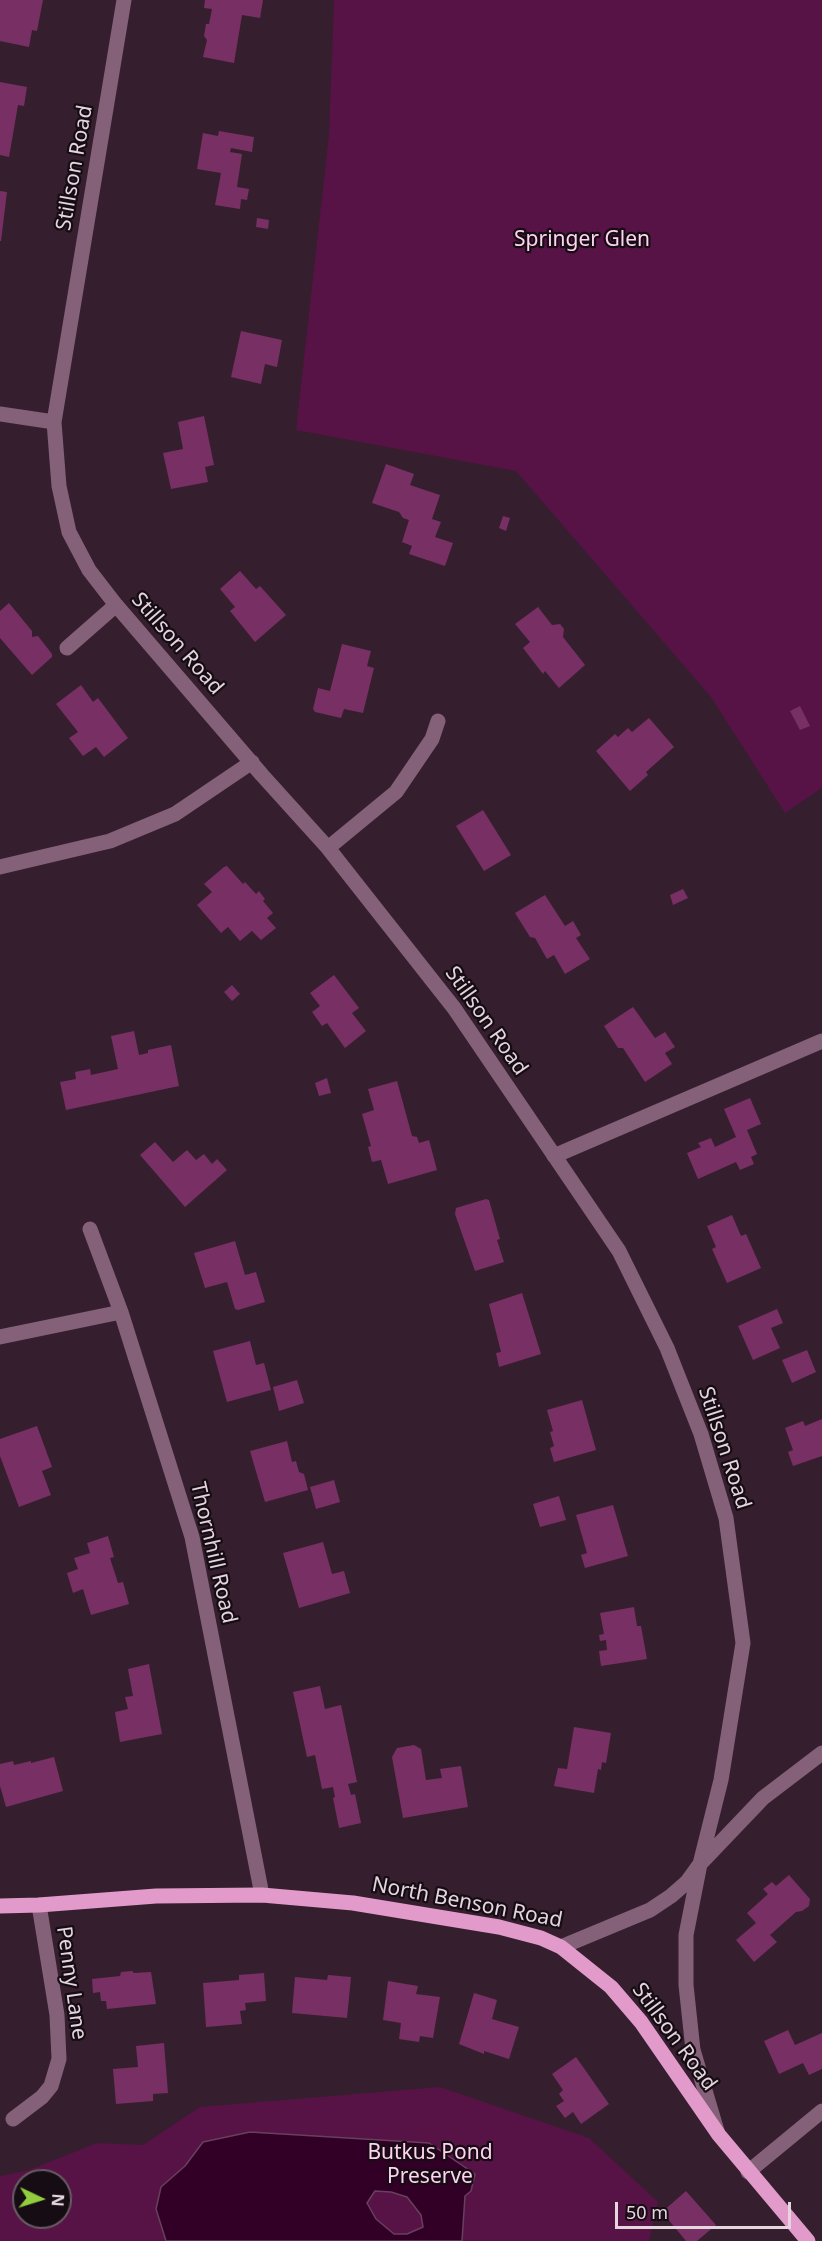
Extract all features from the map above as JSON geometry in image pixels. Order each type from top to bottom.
[{"type":"main road","name":"North Benson Road","points":[[0,1905],[39,1905],[156,1896],[262,1895],[353,1903],[499,1927],[541,1938],[561,1947]]},
{"type":"main road","name":"Stillson Road","points":[[561,1947],[611,1987],[641,2022],[719,2135],[808,2241]]},
{"type":"street","name":"Stillson Road","points":[[124,0],[54,422],[59,486],[69,532],[89,570],[116,605],[328,848],[454,1008],[620,1251],[667,1348],[701,1434],[726,1518],[743,1642],[721,1780],[700,1864],[686,1935],[686,1985],[693,2050],[719,2135]]},
{"type":"street","points":[[0,414],[54,422]]},
{"type":"street","points":[[67,648],[116,605]]},
{"type":"street","points":[[328,848],[396,792],[432,740],[438,721]]},
{"type":"street","points":[[0,867],[110,841],[175,814],[252,762]]},
{"type":"street","points":[[554,1156],[822,1041]]},
{"type":"street","name":"Thornhill Road","points":[[90,1229],[121,1312],[192,1537],[262,1895]]},
{"type":"street","points":[[0,1337],[121,1312]]},
{"type":"street","name":"North Benson Road","points":[[561,1947],[650,1910],[671,1896],[687,1882],[700,1864],[763,1798],[822,1753]]},
{"type":"street","name":"Penny Lane","points":[[13,2119],[42,2097],[51,2086],[60,2059],[58,2025],[39,1905]]},
{"type":"street","points":[[748,2172],[822,2111]]},
{"type":"green space","name":"Springer Glen","points":[[334,0],[822,0],[822,788],[785,813],[711,697],[516,471],[296,430],[329,135]]},
{"type":"green space","name":"Butkus Pond Preserve","points":[[440,2087],[589,2138],[658,2202],[649,2241],[0,2241],[0,2176],[12,2174],[12,2229],[72,2229],[72,2169],[32,2169],[97,2143],[143,2145],[200,2107]]},
{"type":"shaded area","points":[[250,2132],[429,2143],[475,2174],[471,2191],[465,2196],[462,2241],[166,2241],[156,2209],[161,2187],[185,2166],[203,2142]],"holes":[[[375,2191],[391,2192],[407,2197],[421,2215],[423,2227],[407,2234],[394,2234],[376,2219],[367,2203]]]},
{"type":"building","points":[[0,0],[43,0],[37,31],[32,30],[29,47],[0,41]]},
{"type":"building","points":[[205,0],[263,0],[260,18],[242,15],[234,63],[203,57],[207,40],[204,36],[206,24],[209,24],[212,9],[204,8]]},
{"type":"building","points":[[0,82],[27,87],[24,106],[18,105],[9,157],[0,155]]},
{"type":"building","points":[[219,131],[254,137],[252,152],[231,148],[230,152],[242,154],[237,187],[249,189],[247,200],[241,199],[240,209],[215,205],[221,173],[197,169],[203,133],[218,136]]},
{"type":"building","points":[[0,191],[7,192],[1,241],[0,241]]},
{"type":"building","points":[[257,218],[269,220],[268,229],[256,227]]},
{"type":"building","points":[[241,331],[282,340],[277,367],[265,364],[261,384],[231,377]]},
{"type":"building","points":[[204,416],[214,465],[205,467],[208,482],[171,489],[163,453],[183,449],[178,422]]},
{"type":"building","points":[[386,464],[414,474],[410,485],[440,495],[432,519],[441,522],[435,537],[453,543],[445,566],[409,554],[412,546],[402,542],[409,520],[403,518],[399,512],[372,503]]},
{"type":"building","points":[[503,516],[510,518],[506,531],[499,528]]},
{"type":"building","points":[[240,571],[256,589],[260,586],[286,615],[255,642],[230,611],[235,607],[220,589]]},
{"type":"building","points":[[9,603],[32,631],[32,637],[38,636],[52,654],[52,657],[32,675],[0,638],[0,611]]},
{"type":"building","points":[[538,607],[552,625],[560,624],[564,629],[563,637],[585,665],[559,688],[545,671],[543,674],[523,648],[530,642],[515,624]]},
{"type":"building","points":[[342,644],[371,651],[367,666],[374,668],[363,713],[344,709],[341,718],[315,712],[313,709],[318,688],[330,691]]},
{"type":"building","points":[[81,685],[93,702],[98,698],[128,738],[104,757],[96,747],[83,756],[69,738],[78,732],[56,704]]},
{"type":"building","points":[[800,706],[810,726],[800,730],[790,711]]},
{"type":"building","points":[[649,718],[674,747],[646,772],[648,775],[630,791],[596,751],[615,734],[618,737],[628,728],[632,732]]},
{"type":"building","points":[[483,810],[511,855],[484,871],[456,826]]},
{"type":"building","points":[[227,866],[243,884],[245,882],[256,894],[259,891],[265,899],[263,901],[273,913],[267,918],[276,928],[261,940],[252,931],[240,941],[228,927],[221,933],[197,905],[212,892],[204,884]]},
{"type":"building","points":[[683,889],[688,898],[673,905],[670,895]]},
{"type":"building","points":[[545,895],[565,926],[573,921],[581,935],[576,938],[590,959],[565,974],[554,955],[547,959],[535,938],[530,937],[515,913]]},
{"type":"building","points":[[334,975],[359,1008],[352,1013],[366,1031],[345,1048],[327,1023],[322,1026],[312,1012],[320,1006],[310,993]]},
{"type":"building","points":[[232,985],[240,994],[232,1001],[224,992]]},
{"type":"building","points":[[633,1007],[655,1038],[665,1032],[675,1047],[665,1053],[672,1064],[645,1082],[623,1048],[618,1048],[604,1026]]},
{"type":"building","points":[[134,1031],[139,1055],[148,1053],[148,1050],[171,1045],[179,1086],[66,1110],[60,1082],[76,1079],[75,1072],[90,1069],[91,1075],[118,1069],[111,1036]]},
{"type":"building","points":[[327,1078],[331,1093],[319,1096],[315,1083]]},
{"type":"building","points":[[397,1081],[412,1136],[417,1137],[419,1143],[429,1140],[437,1170],[388,1184],[381,1160],[372,1162],[368,1147],[371,1146],[362,1114],[374,1110],[368,1089]]},
{"type":"building","points":[[750,1098],[761,1124],[747,1130],[757,1154],[751,1157],[754,1164],[740,1170],[736,1162],[698,1179],[687,1153],[701,1147],[698,1143],[711,1138],[715,1147],[736,1137],[724,1109]]},
{"type":"building","points":[[155,1142],[173,1162],[187,1150],[196,1160],[204,1154],[212,1164],[217,1159],[227,1170],[185,1207],[140,1155]]},
{"type":"building","points":[[489,1200],[504,1262],[475,1271],[455,1214],[456,1208]]},
{"type":"building","points":[[732,1215],[741,1236],[746,1234],[761,1268],[727,1283],[712,1249],[716,1247],[707,1226]]},
{"type":"building","points":[[235,1241],[245,1275],[256,1272],[265,1302],[238,1310],[235,1309],[227,1282],[205,1288],[194,1253]]},
{"type":"building","points":[[522,1293],[541,1354],[499,1367],[496,1353],[501,1352],[489,1304]]},
{"type":"building","points":[[777,1309],[783,1323],[771,1328],[780,1348],[753,1360],[738,1326]]},
{"type":"building","points":[[250,1341],[256,1365],[264,1363],[271,1390],[227,1402],[213,1351]]},
{"type":"building","points":[[807,1350],[816,1372],[792,1383],[782,1360]]},
{"type":"building","points":[[297,1380],[304,1403],[279,1411],[273,1387]]},
{"type":"building","points":[[582,1400],[596,1450],[554,1462],[550,1448],[554,1446],[550,1432],[553,1431],[547,1410]]},
{"type":"building","points":[[822,1419],[822,1456],[793,1466],[788,1452],[793,1450],[785,1428],[803,1421],[805,1426]]},
{"type":"building","points":[[37,1426],[52,1467],[42,1471],[51,1495],[19,1507],[0,1456],[0,1439]]},
{"type":"building","points":[[287,1441],[292,1462],[296,1461],[299,1472],[304,1474],[308,1490],[265,1502],[250,1451]]},
{"type":"building","points":[[334,1480],[340,1502],[316,1509],[310,1487]]},
{"type":"building","points":[[559,1496],[566,1520],[540,1527],[533,1504]]},
{"type":"building","points":[[613,1505],[628,1556],[585,1568],[581,1555],[587,1553],[576,1515]]},
{"type":"building","points":[[108,1536],[114,1557],[110,1558],[118,1583],[123,1582],[129,1604],[91,1615],[83,1589],[73,1593],[67,1573],[78,1569],[74,1558],[90,1553],[87,1543]]},
{"type":"building","points":[[323,1542],[332,1574],[344,1571],[350,1593],[299,1608],[283,1553]]},
{"type":"building","points":[[634,1607],[637,1626],[641,1626],[647,1659],[601,1666],[599,1651],[607,1650],[606,1640],[600,1641],[599,1635],[604,1634],[600,1613]]},
{"type":"building","points":[[149,1664],[162,1734],[120,1742],[115,1712],[128,1709],[125,1697],[133,1696],[128,1669]]},
{"type":"building","points":[[320,1686],[325,1709],[341,1705],[357,1782],[348,1784],[351,1795],[355,1794],[361,1823],[339,1828],[333,1787],[322,1789],[315,1755],[307,1757],[293,1692]]},
{"type":"building","points":[[574,1727],[611,1733],[606,1763],[602,1762],[601,1770],[598,1769],[594,1793],[554,1786],[558,1768],[567,1769]]},
{"type":"building","points":[[414,1745],[421,1749],[426,1780],[442,1778],[440,1769],[461,1766],[468,1807],[403,1818],[392,1757],[397,1748]]},
{"type":"building","points":[[54,1757],[63,1791],[6,1807],[0,1786],[0,1764],[13,1761],[14,1765],[31,1761],[31,1763]]},
{"type":"building","points":[[789,1875],[810,1899],[809,1906],[796,1912],[770,1935],[777,1942],[754,1962],[736,1940],[756,1923],[747,1913],[768,1894],[763,1889],[772,1882],[776,1886]]},
{"type":"building","points":[[132,1971],[134,1973],[151,1972],[156,2004],[107,2009],[106,2001],[101,2001],[100,1992],[93,1993],[92,1979],[120,1976],[121,1972]]},
{"type":"building","points":[[264,1973],[266,2001],[245,2003],[246,2010],[240,2011],[242,2024],[206,2027],[203,1983],[239,1980],[239,1975]]},
{"type":"building","points":[[328,1975],[351,1977],[347,2018],[292,2013],[295,1977],[327,1980]]},
{"type":"building","points":[[388,1981],[418,1986],[416,1994],[440,1997],[433,2038],[420,2036],[419,2042],[399,2039],[401,2023],[383,2020]]},
{"type":"building","points":[[474,1993],[497,2000],[492,2019],[519,2027],[509,2059],[484,2051],[484,2054],[459,2044]]},
{"type":"building","points":[[788,2030],[795,2045],[822,2033],[822,2069],[809,2075],[803,2063],[779,2074],[764,2041]]},
{"type":"building","points":[[164,2043],[168,2093],[153,2094],[153,2101],[116,2104],[113,2069],[138,2067],[136,2046]]},
{"type":"building","points":[[576,2057],[609,2104],[581,2124],[573,2112],[565,2118],[556,2106],[564,2101],[559,2094],[563,2090],[552,2074]]},
{"type":"building","points":[[686,2191],[716,2225],[697,2241],[686,2241],[662,2212]]}]
